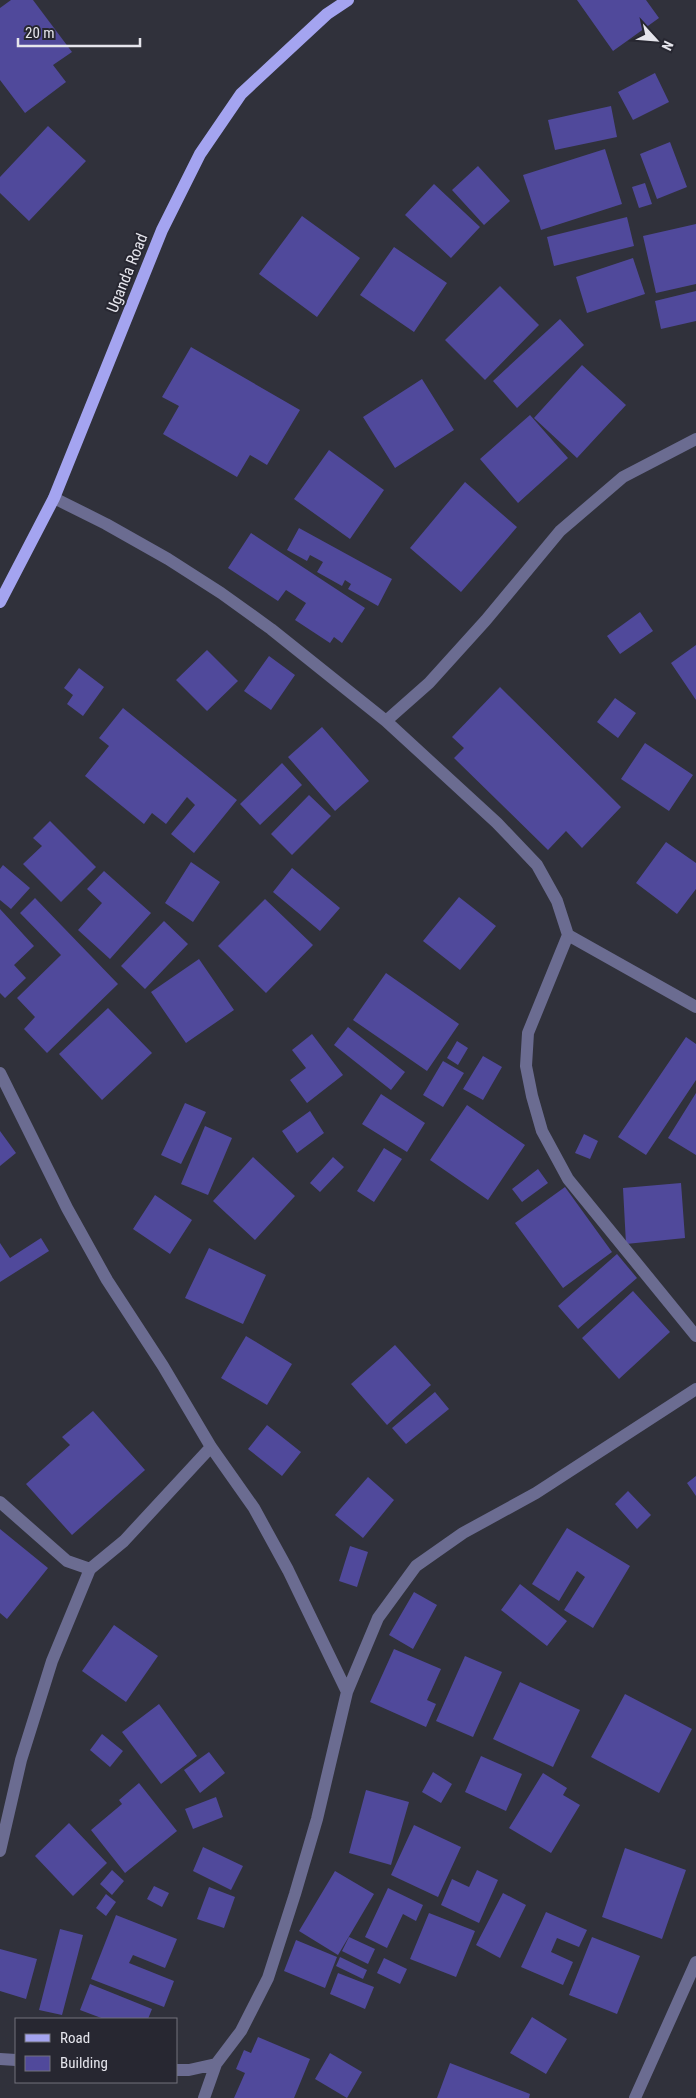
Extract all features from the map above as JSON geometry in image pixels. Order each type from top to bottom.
[{"type":"main road","name":"Uganda Road","points":[[0,602],[54,498],[162,230],[200,154],[241,94],[327,14],[348,0]]},
{"type":"street","points":[[386,721],[429,683],[486,620],[560,532],[623,477],[696,439]]},
{"type":"street","points":[[54,498],[129,537],[221,594],[271,629],[386,721],[497,823],[537,864],[557,901],[568,935],[528,1033],[526,1066],[542,1131],[554,1157],[568,1179],[696,1336]]},
{"type":"street","points":[[568,935],[696,1007]]},
{"type":"street","points":[[0,1073],[66,1208],[107,1280],[163,1366],[211,1446],[254,1508],[288,1570],[347,1692]]},
{"type":"street","points":[[204,2098],[216,2064],[241,2032],[268,1978],[296,1894],[317,1819],[347,1692],[378,1618],[416,1566],[463,1533],[536,1493],[696,1389]]},
{"type":"street","points":[[0,1851],[20,1760],[52,1662],[90,1568],[124,1541],[211,1446]]},
{"type":"street","points":[[0,1502],[67,1561],[90,1568]]},
{"type":"street","points":[[635,2098],[696,1962]]},
{"type":"street","points":[[0,2059],[15,2060]]},
{"type":"street","points":[[178,2070],[188,2070],[216,2064]]},
{"type":"building","points":[[11,0],[33,0],[72,52],[53,65],[66,82],[25,113],[0,80],[0,8]]},
{"type":"building","points":[[577,0],[646,0],[659,18],[613,51]]},
{"type":"building","points":[[655,73],[669,102],[633,120],[618,92]]},
{"type":"building","points":[[611,106],[617,137],[555,150],[548,120]]},
{"type":"building","points":[[48,126],[86,161],[29,221],[0,193],[0,177]]},
{"type":"building","points":[[670,142],[687,187],[657,199],[640,154]]},
{"type":"building","points":[[605,149],[622,204],[541,230],[523,175]]},
{"type":"building","points":[[478,166],[510,201],[484,225],[452,190]]},
{"type":"building","points":[[645,183],[652,204],[639,208],[632,187]]},
{"type":"building","points":[[434,184],[480,227],[451,258],[405,215]]},
{"type":"building","points":[[302,216],[360,258],[317,317],[259,274]]},
{"type":"building","points":[[627,217],[634,246],[554,266],[547,237]]},
{"type":"building","points":[[696,224],[696,284],[656,293],[643,236]]},
{"type":"building","points":[[394,247],[447,283],[414,332],[360,295]]},
{"type":"building","points":[[633,258],[645,294],[587,313],[576,277]]},
{"type":"building","points":[[500,286],[539,325],[485,380],[445,340]]},
{"type":"building","points":[[696,291],[696,321],[661,329],[655,301]]},
{"type":"building","points":[[560,319],[584,345],[517,408],[493,381]]},
{"type":"building","points":[[191,347],[300,410],[267,465],[250,455],[237,477],[163,434],[179,406],[162,397]]},
{"type":"building","points":[[582,365],[626,405],[577,458],[534,418]]},
{"type":"building","points":[[422,379],[454,430],[395,468],[363,417]]},
{"type":"building","points":[[530,415],[568,458],[518,503],[480,459]]},
{"type":"building","points":[[329,450],[384,490],[350,539],[294,499]]},
{"type":"building","points":[[465,482],[517,527],[461,592],[410,548]]},
{"type":"building","points":[[299,528],[392,579],[378,606],[348,589],[351,584],[345,580],[342,586],[317,572],[323,562],[310,555],[307,561],[287,550]]},
{"type":"building","points":[[251,533],[365,608],[342,643],[334,637],[330,643],[295,620],[306,603],[286,590],[278,601],[228,568]]},
{"type":"building","points":[[640,612],[653,631],[620,654],[607,636]]},
{"type":"building","points":[[696,645],[696,700],[671,663]]},
{"type":"building","points":[[207,650],[238,681],[207,711],[176,680]]},
{"type":"building","points":[[269,656],[295,675],[271,710],[244,691]]},
{"type":"building","points":[[79,668],[104,687],[83,716],[67,704],[73,695],[64,688]]},
{"type":"building","points":[[500,687],[621,807],[582,848],[566,831],[548,850],[454,758],[464,748],[452,737]]},
{"type":"building","points":[[615,698],[636,713],[618,738],[597,722]]},
{"type":"building","points":[[123,708],[237,800],[194,853],[171,834],[195,805],[187,797],[166,824],[152,813],[144,824],[85,776],[109,746],[99,738]]},
{"type":"building","points":[[322,727],[369,781],[335,811],[288,757]]},
{"type":"building","points":[[645,743],[693,775],[669,811],[621,779]]},
{"type":"building","points":[[282,763],[302,785],[260,825],[240,804]]},
{"type":"building","points":[[309,795],[331,816],[292,855],[271,834]]},
{"type":"building","points":[[50,821],[96,867],[61,902],[23,864],[42,846],[33,838]]},
{"type":"building","points":[[666,842],[696,863],[696,889],[677,914],[636,883]]},
{"type":"building","points":[[191,862],[220,882],[193,922],[165,903]]},
{"type":"building","points":[[3,865],[30,888],[11,909],[0,900],[0,869]]},
{"type":"building","points":[[292,868],[340,908],[320,931],[273,892]]},
{"type":"building","points":[[104,871],[151,913],[110,959],[78,930],[102,903],[87,889]]},
{"type":"building","points":[[459,897],[496,926],[460,970],[423,941]]},
{"type":"building","points":[[35,898],[118,984],[47,1053],[24,1029],[35,1017],[17,998],[61,955],[20,913]]},
{"type":"building","points":[[265,899],[313,945],[266,993],[218,946]]},
{"type":"building","points":[[0,909],[34,946],[14,965],[26,978],[5,998],[0,993]]},
{"type":"building","points":[[164,921],[188,944],[145,989],[121,966]]},
{"type":"building","points":[[199,959],[234,1010],[186,1043],[151,992]]},
{"type":"building","points":[[386,973],[459,1024],[427,1071],[353,1020]]},
{"type":"building","points":[[108,1008],[152,1053],[102,1100],[59,1054]]},
{"type":"building","points":[[348,1027],[405,1072],[391,1090],[334,1045]]},
{"type":"building","points":[[312,1034],[343,1075],[307,1103],[290,1080],[306,1068],[292,1050]]},
{"type":"building","points":[[686,1037],[696,1044],[696,1080],[646,1155],[618,1137]]},
{"type":"building","points":[[457,1041],[468,1048],[458,1065],[447,1058]]},
{"type":"building","points":[[483,1056],[502,1067],[483,1100],[463,1089]]},
{"type":"building","points":[[443,1061],[464,1073],[443,1107],[423,1095]]},
{"type":"building","points":[[696,1093],[696,1155],[668,1138]]},
{"type":"building","points":[[381,1094],[425,1123],[407,1152],[362,1124]]},
{"type":"building","points":[[185,1103],[206,1112],[181,1164],[161,1155]]},
{"type":"building","points":[[467,1105],[525,1145],[488,1200],[430,1160]]},
{"type":"building","points":[[310,1111],[324,1133],[297,1153],[282,1131]]},
{"type":"building","points":[[205,1126],[232,1138],[208,1195],[181,1184]]},
{"type":"building","points":[[0,1131],[16,1153],[0,1166]]},
{"type":"building","points":[[584,1134],[598,1141],[590,1159],[575,1153]]},
{"type":"building","points":[[384,1148],[402,1159],[374,1202],[357,1191]]},
{"type":"building","points":[[253,1157],[295,1196],[255,1240],[213,1201]]},
{"type":"building","points":[[333,1157],[344,1167],[320,1192],[310,1183]]},
{"type":"building","points":[[538,1169],[548,1183],[522,1202],[512,1189]]},
{"type":"building","points":[[681,1183],[685,1238],[626,1244],[623,1188]]},
{"type":"building","points":[[565,1187],[612,1252],[563,1288],[515,1223]]},
{"type":"building","points":[[155,1195],[192,1220],[170,1254],[133,1229]]},
{"type":"building","points":[[41,1238],[49,1251],[0,1282],[0,1243],[10,1258]]},
{"type":"building","points":[[209,1248],[266,1275],[243,1324],[185,1298]]},
{"type":"building","points":[[617,1254],[637,1278],[578,1329],[558,1306]]},
{"type":"building","points":[[633,1291],[670,1332],[619,1379],[582,1338]]},
{"type":"building","points":[[246,1336],[292,1364],[267,1405],[221,1378]]},
{"type":"building","points":[[395,1345],[431,1385],[387,1425],[351,1384]]},
{"type":"building","points":[[435,1392],[449,1409],[406,1444],[392,1428]]},
{"type":"building","points":[[93,1411],[145,1470],[72,1535],[26,1484],[70,1445],[62,1437]]},
{"type":"building","points":[[267,1425],[301,1452],[282,1476],[248,1449]]},
{"type":"building","points":[[696,1476],[696,1496],[687,1483]]},
{"type":"building","points":[[368,1477],[394,1500],[363,1538],[335,1515]]},
{"type":"building","points":[[628,1491],[651,1515],[637,1529],[615,1504]]},
{"type":"building","points":[[567,1528],[630,1566],[593,1628],[564,1610],[585,1577],[577,1571],[559,1601],[532,1584]]},
{"type":"building","points":[[0,1529],[48,1568],[7,1619],[0,1613]]},
{"type":"building","points":[[350,1546],[368,1552],[357,1587],[339,1581]]},
{"type":"building","points":[[520,1584],[567,1621],[547,1646],[501,1610]]},
{"type":"building","points":[[414,1592],[437,1605],[413,1649],[389,1635]]},
{"type":"building","points":[[114,1625],[158,1656],[126,1702],[82,1671]]},
{"type":"building","points":[[394,1649],[441,1669],[427,1700],[436,1704],[426,1727],[370,1702]]},
{"type":"building","points":[[465,1656],[502,1672],[473,1737],[436,1721]]},
{"type":"building","points":[[520,1682],[580,1710],[553,1767],[493,1739]]},
{"type":"building","points":[[625,1694],[692,1729],[659,1793],[591,1757]]},
{"type":"building","points":[[159,1704],[197,1756],[161,1784],[122,1732]]},
{"type":"building","points":[[102,1734],[123,1751],[110,1767],[90,1750]]},
{"type":"building","points":[[209,1752],[225,1773],[200,1793],[184,1770]]},
{"type":"building","points":[[481,1756],[522,1774],[506,1811],[465,1792]]},
{"type":"building","points":[[433,1772],[452,1784],[441,1803],[422,1792]]},
{"type":"building","points":[[543,1773],[567,1788],[563,1795],[580,1805],[551,1853],[509,1828]]},
{"type":"building","points":[[139,1783],[177,1831],[125,1873],[91,1830],[122,1804],[119,1800]]},
{"type":"building","points":[[366,1790],[409,1802],[391,1865],[349,1853]]},
{"type":"building","points":[[216,1797],[223,1817],[193,1829],[185,1809]]},
{"type":"building","points":[[69,1823],[107,1863],[73,1896],[35,1856]]},
{"type":"building","points":[[414,1825],[461,1847],[438,1897],[391,1875]]},
{"type":"building","points":[[203,1847],[243,1866],[231,1890],[193,1871]]},
{"type":"building","points":[[625,1848],[686,1870],[662,1939],[602,1917]]},
{"type":"building","points":[[112,1870],[124,1881],[112,1895],[100,1884]]},
{"type":"building","points":[[477,1870],[498,1880],[479,1923],[441,1905],[452,1879],[469,1887]]},
{"type":"building","points":[[335,1871],[374,1894],[338,1955],[299,1931]]},
{"type":"building","points":[[154,1886],[169,1893],[162,1907],[147,1899]]},
{"type":"building","points":[[209,1887],[235,1897],[224,1928],[197,1919]]},
{"type":"building","points":[[388,1888],[423,1905],[416,1921],[403,1914],[387,1948],[365,1937]]},
{"type":"building","points":[[503,1893],[526,1905],[500,1958],[476,1945]]},
{"type":"building","points":[[106,1894],[116,1902],[106,1916],[96,1908]]},
{"type":"building","points":[[546,1912],[587,1930],[579,1947],[557,1938],[551,1952],[573,1962],[563,1985],[521,1967]]},
{"type":"building","points":[[429,1913],[475,1931],[456,1977],[410,1959]]},
{"type":"building","points":[[116,1915],[177,1939],[165,1968],[133,1955],[129,1963],[174,1981],[164,2007],[91,1979]]},
{"type":"building","points":[[60,1929],[83,1935],[62,2015],[39,2010]]},
{"type":"building","points":[[349,1937],[375,1949],[368,1964],[342,1951]]},
{"type":"building","points":[[592,1937],[640,1956],[617,2014],[569,1995]]},
{"type":"building","points":[[296,1940],[337,1957],[325,1988],[284,1971]]},
{"type":"building","points":[[0,1949],[37,1959],[26,1999],[0,1991]]},
{"type":"building","points":[[340,1957],[367,1970],[363,1979],[336,1966]]},
{"type":"building","points":[[384,1958],[407,1969],[400,1984],[377,1973]]},
{"type":"building","points":[[338,1973],[374,1987],[365,2009],[330,1994]]},
{"type":"building","points":[[90,1984],[152,2009],[148,2018],[101,2018],[80,2010]]},
{"type":"building","points":[[532,2017],[567,2039],[546,2074],[510,2053]]},
{"type":"building","points":[[258,2037],[310,2059],[294,2098],[234,2098],[245,2073],[236,2069],[244,2050],[251,2053]]},
{"type":"building","points":[[330,2053],[362,2072],[347,2098],[315,2079]]},
{"type":"building","points":[[450,2063],[530,2094],[529,2098],[437,2098]]}]
